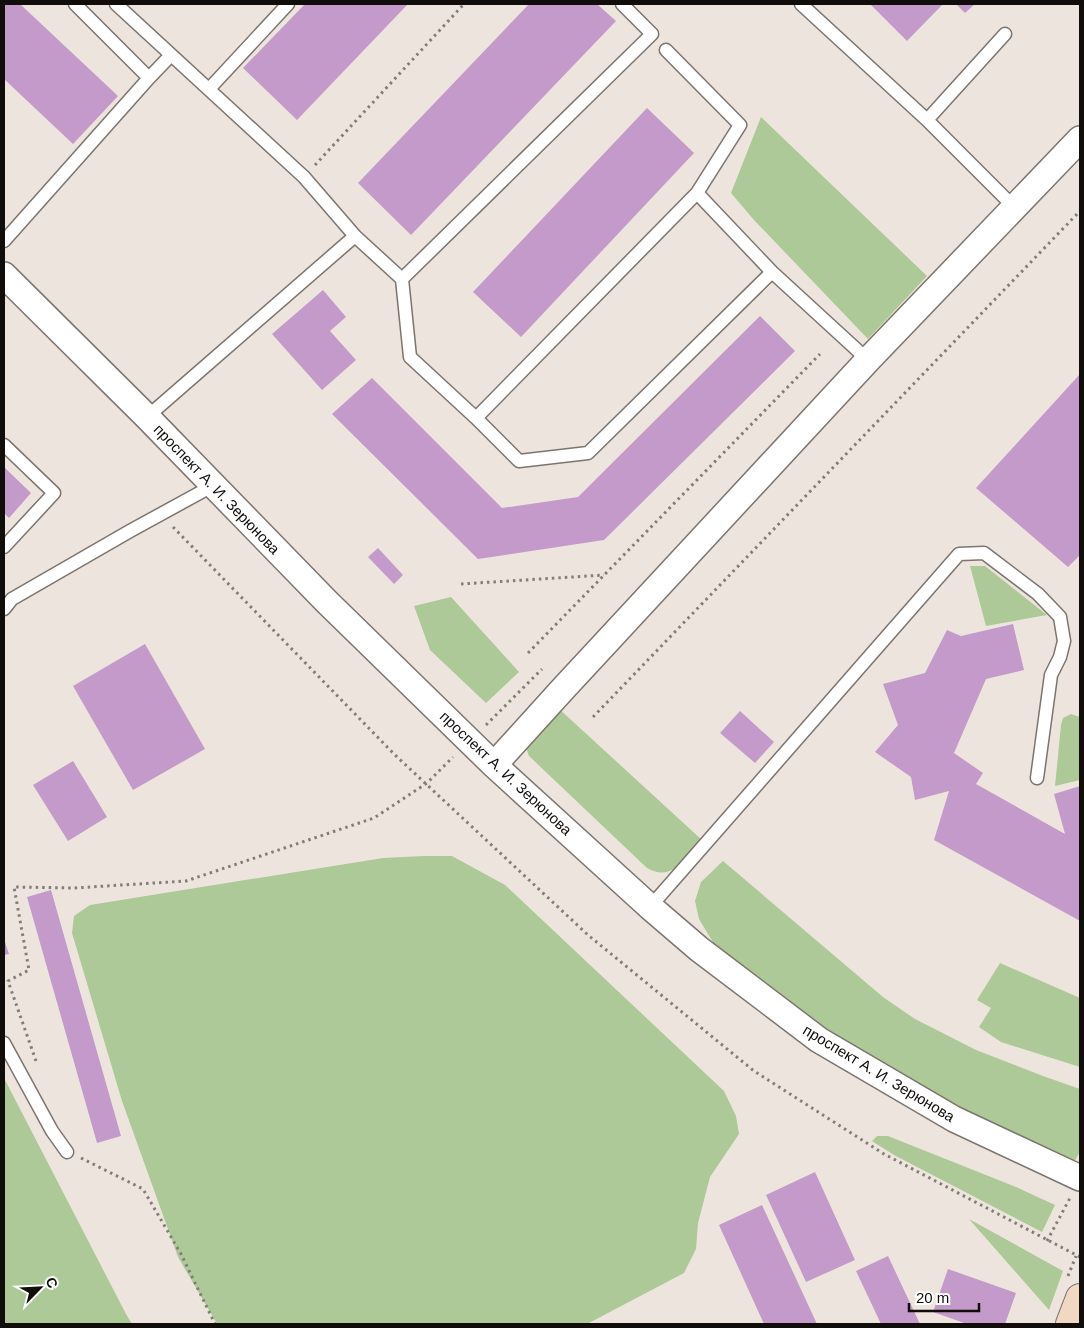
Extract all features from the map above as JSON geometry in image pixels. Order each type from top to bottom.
[{"type":"main road","points":[[1070,1324],[1080,1298]]},
{"type":"street","points":[[494,765],[868,360],[1080,139]]},
{"type":"street","name":"проспект А. И. Зерюнова","points":[[4,275],[147,417],[328,602],[494,765],[699,949],[819,1040],[954,1119],[1080,1178]]},
{"type":"lane","points":[[75,4],[150,78]]},
{"type":"lane","points":[[116,4],[304,177],[356,236],[402,280],[410,357],[519,461],[588,453],[772,272]]},
{"type":"lane","points":[[209,89],[288,4]]},
{"type":"lane","points":[[402,280],[652,34],[622,4]]},
{"type":"lane","points":[[801,4],[928,120],[1015,208]]},
{"type":"lane","points":[[928,120],[1004,34]]},
{"type":"lane","points":[[476,418],[697,193],[740,125],[666,50]]},
{"type":"lane","points":[[4,241],[171,54]]},
{"type":"lane","points":[[697,193],[772,272],[868,360]]},
{"type":"lane","points":[[147,417],[356,236]]},
{"type":"lane","points":[[4,445],[54,493],[4,547]]},
{"type":"lane","points":[[4,609],[12,599],[214,485]]},
{"type":"lane","points":[[650,906],[959,554],[984,552],[1038,594],[1060,617],[1064,641],[1060,657],[1051,675],[1036,778]]},
{"type":"lane","points":[[4,1043],[52,1130],[67,1152]]},
{"type":"path","points":[[304,177],[464,4]]},
{"type":"path","points":[[593,717],[1080,211]]},
{"type":"path","points":[[528,653],[820,354]]},
{"type":"path","points":[[160,514],[388,748],[588,935],[754,1071],[884,1154],[1080,1257]]},
{"type":"path","points":[[461,584],[604,575]]},
{"type":"path","points":[[36,1062],[8,981],[29,970],[14,887],[74,888],[186,881],[374,818],[427,783],[542,669]]},
{"type":"path","points":[[67,1152],[143,1188],[181,1254],[215,1324]]},
{"type":"path","points":[[1048,1241],[1080,1178]]},
{"type":"green space","points":[[761,117],[927,276],[868,339],[754,220],[731,193]]},
{"type":"green space","points":[[970,566],[985,566],[1047,615],[986,626]]},
{"type":"green space","points":[[451,597],[519,672],[486,703],[430,650],[414,606]]},
{"type":"green space","points":[[557,707],[702,840],[679,866],[665,872],[656,872],[647,868],[529,756],[525,745]]},
{"type":"green space","points":[[1071,714],[1080,717],[1080,780],[1055,786],[1061,725],[1063,718]]},
{"type":"green space","points":[[452,856],[505,885],[724,1091],[736,1116],[739,1134],[710,1177],[698,1223],[696,1249],[684,1273],[587,1324],[217,1324],[178,1257],[122,1101],[72,933],[74,916],[90,905],[383,858]]},
{"type":"green space","points":[[723,861],[883,997],[915,1019],[976,1050],[1080,1089],[1080,1152],[1074,1162],[969,1115],[896,1072],[836,1035],[717,949],[699,919],[695,901],[701,882]]},
{"type":"green space","points":[[1000,963],[1080,998],[1080,1067],[1001,1042],[979,1027],[991,1008],[977,1000]]},
{"type":"green space","points":[[4,1078],[126,1314],[132,1324],[4,1324]]},
{"type":"green space","points":[[877,1136],[888,1136],[1016,1187],[1055,1205],[1042,1232],[894,1155],[872,1141]]},
{"type":"green space","points":[[969,1219],[1063,1271],[1049,1310]]},
{"type":"building","points":[[4,4],[20,4],[118,96],[73,144],[4,79]]},
{"type":"building","points":[[305,4],[408,4],[297,120],[243,68]]},
{"type":"building","points":[[529,4],[597,4],[616,21],[411,235],[358,183]]},
{"type":"building","points":[[870,4],[943,4],[907,41]]},
{"type":"building","points":[[956,4],[975,4],[965,13]]},
{"type":"building","points":[[647,108],[694,153],[521,337],[473,292]]},
{"type":"building","points":[[323,290],[346,317],[330,331],[356,360],[322,390],[272,334]]},
{"type":"building","points":[[760,316],[795,351],[604,540],[478,559],[332,414],[372,378],[502,508],[578,497]]},
{"type":"building","points":[[1080,374],[1080,555],[1068,567],[976,488]]},
{"type":"building","points":[[4,467],[31,493],[9,518],[4,513]]},
{"type":"building","points":[[378,548],[403,575],[394,584],[368,557]]},
{"type":"building","points":[[1013,624],[1024,670],[986,679],[954,753],[983,773],[976,784],[1065,834],[1054,794],[1080,786],[1080,921],[934,840],[949,791],[915,800],[911,777],[875,752],[898,725],[883,684],[925,673],[947,630],[961,636]]},
{"type":"building","points":[[145,644],[205,749],[133,790],[73,686]]},
{"type":"building","points":[[740,711],[774,742],[755,763],[720,733]]},
{"type":"building","points":[[73,761],[107,817],[68,841],[33,785]]},
{"type":"building","points":[[51,890],[121,1136],[97,1143],[27,897]]},
{"type":"building","points":[[4,939],[9,954],[4,955]]},
{"type":"building","points":[[815,1172],[855,1260],[806,1282],[766,1195]]},
{"type":"building","points":[[762,1205],[817,1324],[764,1324],[719,1225]]},
{"type":"building","points":[[888,1256],[920,1324],[881,1324],[856,1271]]},
{"type":"building","points":[[948,1269],[1016,1293],[1005,1324],[967,1324],[933,1312]]}]
